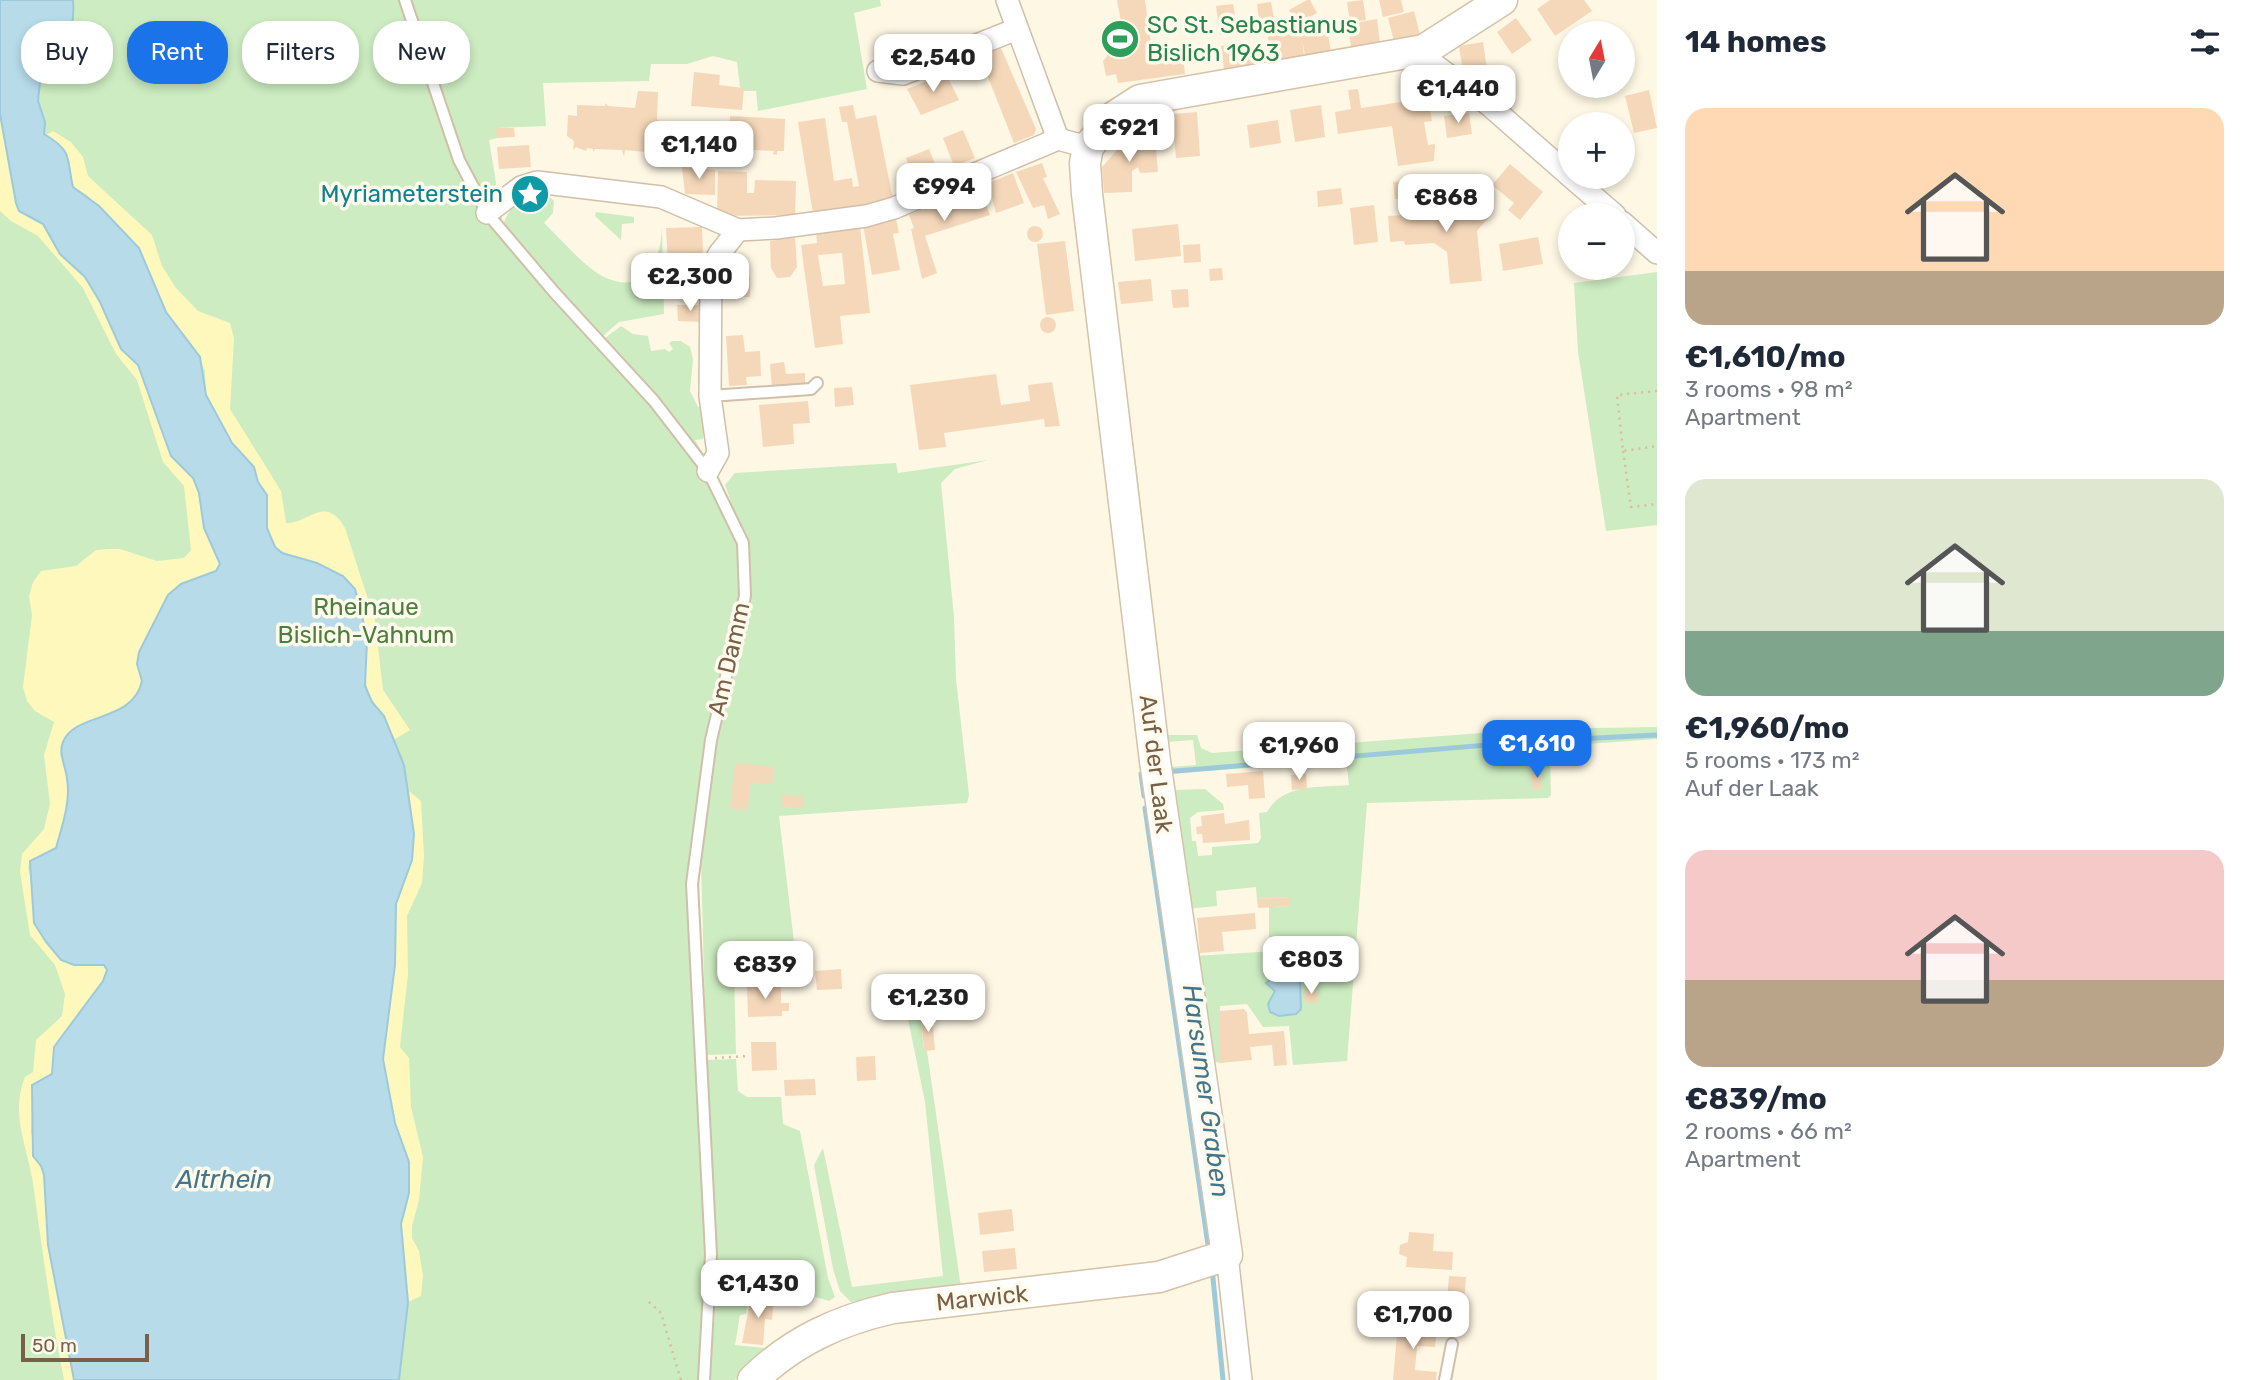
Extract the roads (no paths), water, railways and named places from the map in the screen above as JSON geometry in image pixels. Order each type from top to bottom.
[{"type":"main road","points":[[1088,147],[1112,118],[1140,100],[1156,95],[1424,50],[1502,0]]},
{"type":"main road","name":"Auf der Laak","points":[[1088,147],[1085,163],[1093,251],[1154,748],[1227,1255]]},
{"type":"main road","name":"Marwick","points":[[753,1380],[805,1338],[858,1315],[893,1308],[1159,1278],[1227,1255]]},
{"type":"street","points":[[1006,0],[1058,139]]},
{"type":"street","points":[[878,71],[903,74],[1017,29]]},
{"type":"street","points":[[1424,50],[1432,63],[1489,105],[1558,165]]},
{"type":"street","points":[[487,213],[521,187],[537,183],[661,197],[738,230],[866,216],[894,208],[1058,139],[1088,147]]},
{"type":"street","points":[[1585,189],[1601,203]]},
{"type":"street","points":[[708,471],[718,453],[710,396],[711,270],[719,254],[738,230]]},
{"type":"street","points":[[1635,234],[1657,253]]},
{"type":"street","name":"Auf der Laak","points":[[1227,1255],[1241,1380]]},
{"type":"lane","name":"Am Damm","points":[[405,0],[459,160],[487,213],[554,292],[654,401],[708,471],[743,543],[745,596],[711,740],[692,884],[711,1254],[704,1380]]},
{"type":"lane","points":[[710,396],[811,389],[817,383]]},
{"type":"lane","points":[[1445,1380],[1452,1344]]},
{"type":"water","name":"Altrhein","points":[[0,0],[73,0],[73,21],[21,21],[21,84],[40,84],[38,101],[45,122],[44,134],[65,151],[73,187],[99,206],[139,248],[166,312],[200,357],[206,395],[232,443],[254,467],[258,482],[267,495],[267,528],[275,547],[282,553],[317,563],[343,576],[355,589],[367,641],[365,686],[372,702],[384,716],[404,765],[414,834],[412,860],[396,904],[395,965],[383,1059],[395,1123],[409,1162],[409,1193],[401,1224],[408,1302],[399,1380],[74,1380],[48,1245],[44,1175],[33,1156],[32,1085],[52,1074],[54,1047],[103,981],[107,970],[104,965],[74,965],[61,960],[46,942],[34,923],[30,861],[56,848],[68,796],[61,751],[69,732],[116,711],[128,704],[137,694],[142,681],[137,664],[139,652],[168,595],[181,584],[216,571],[220,564],[204,528],[199,493],[193,478],[171,456],[138,365],[121,349],[100,302],[85,277],[60,254],[43,224],[19,211],[0,114]]},
{"type":"water","points":[[1286,975],[1300,980],[1301,1009],[1296,1014],[1279,1016],[1270,1012],[1268,1004],[1275,991],[1266,983],[1275,976]]},
{"type":"waterway","name":"Harsumer Graben","points":[[1164,772],[1536,741],[1657,735]]},
{"type":"waterway","name":"Harsumer Graben","points":[[1144,796],[1141,774],[1148,774]]},
{"type":"waterway","name":"Harsumer Graben","points":[[1145,808],[1209,1252]]},
{"type":"waterway","name":"Harsumer Graben","points":[[1212,1268],[1223,1380]]},
{"type":"place","name":"SC St. Sebastianus Bislich 1963","points":[[1120,39]]},
{"type":"place","name":"Myriameterstein","points":[[530,194]]},
{"type":"park label","name":"Rheinaue Bislich-Vahnum","points":[[366,621]]}]
